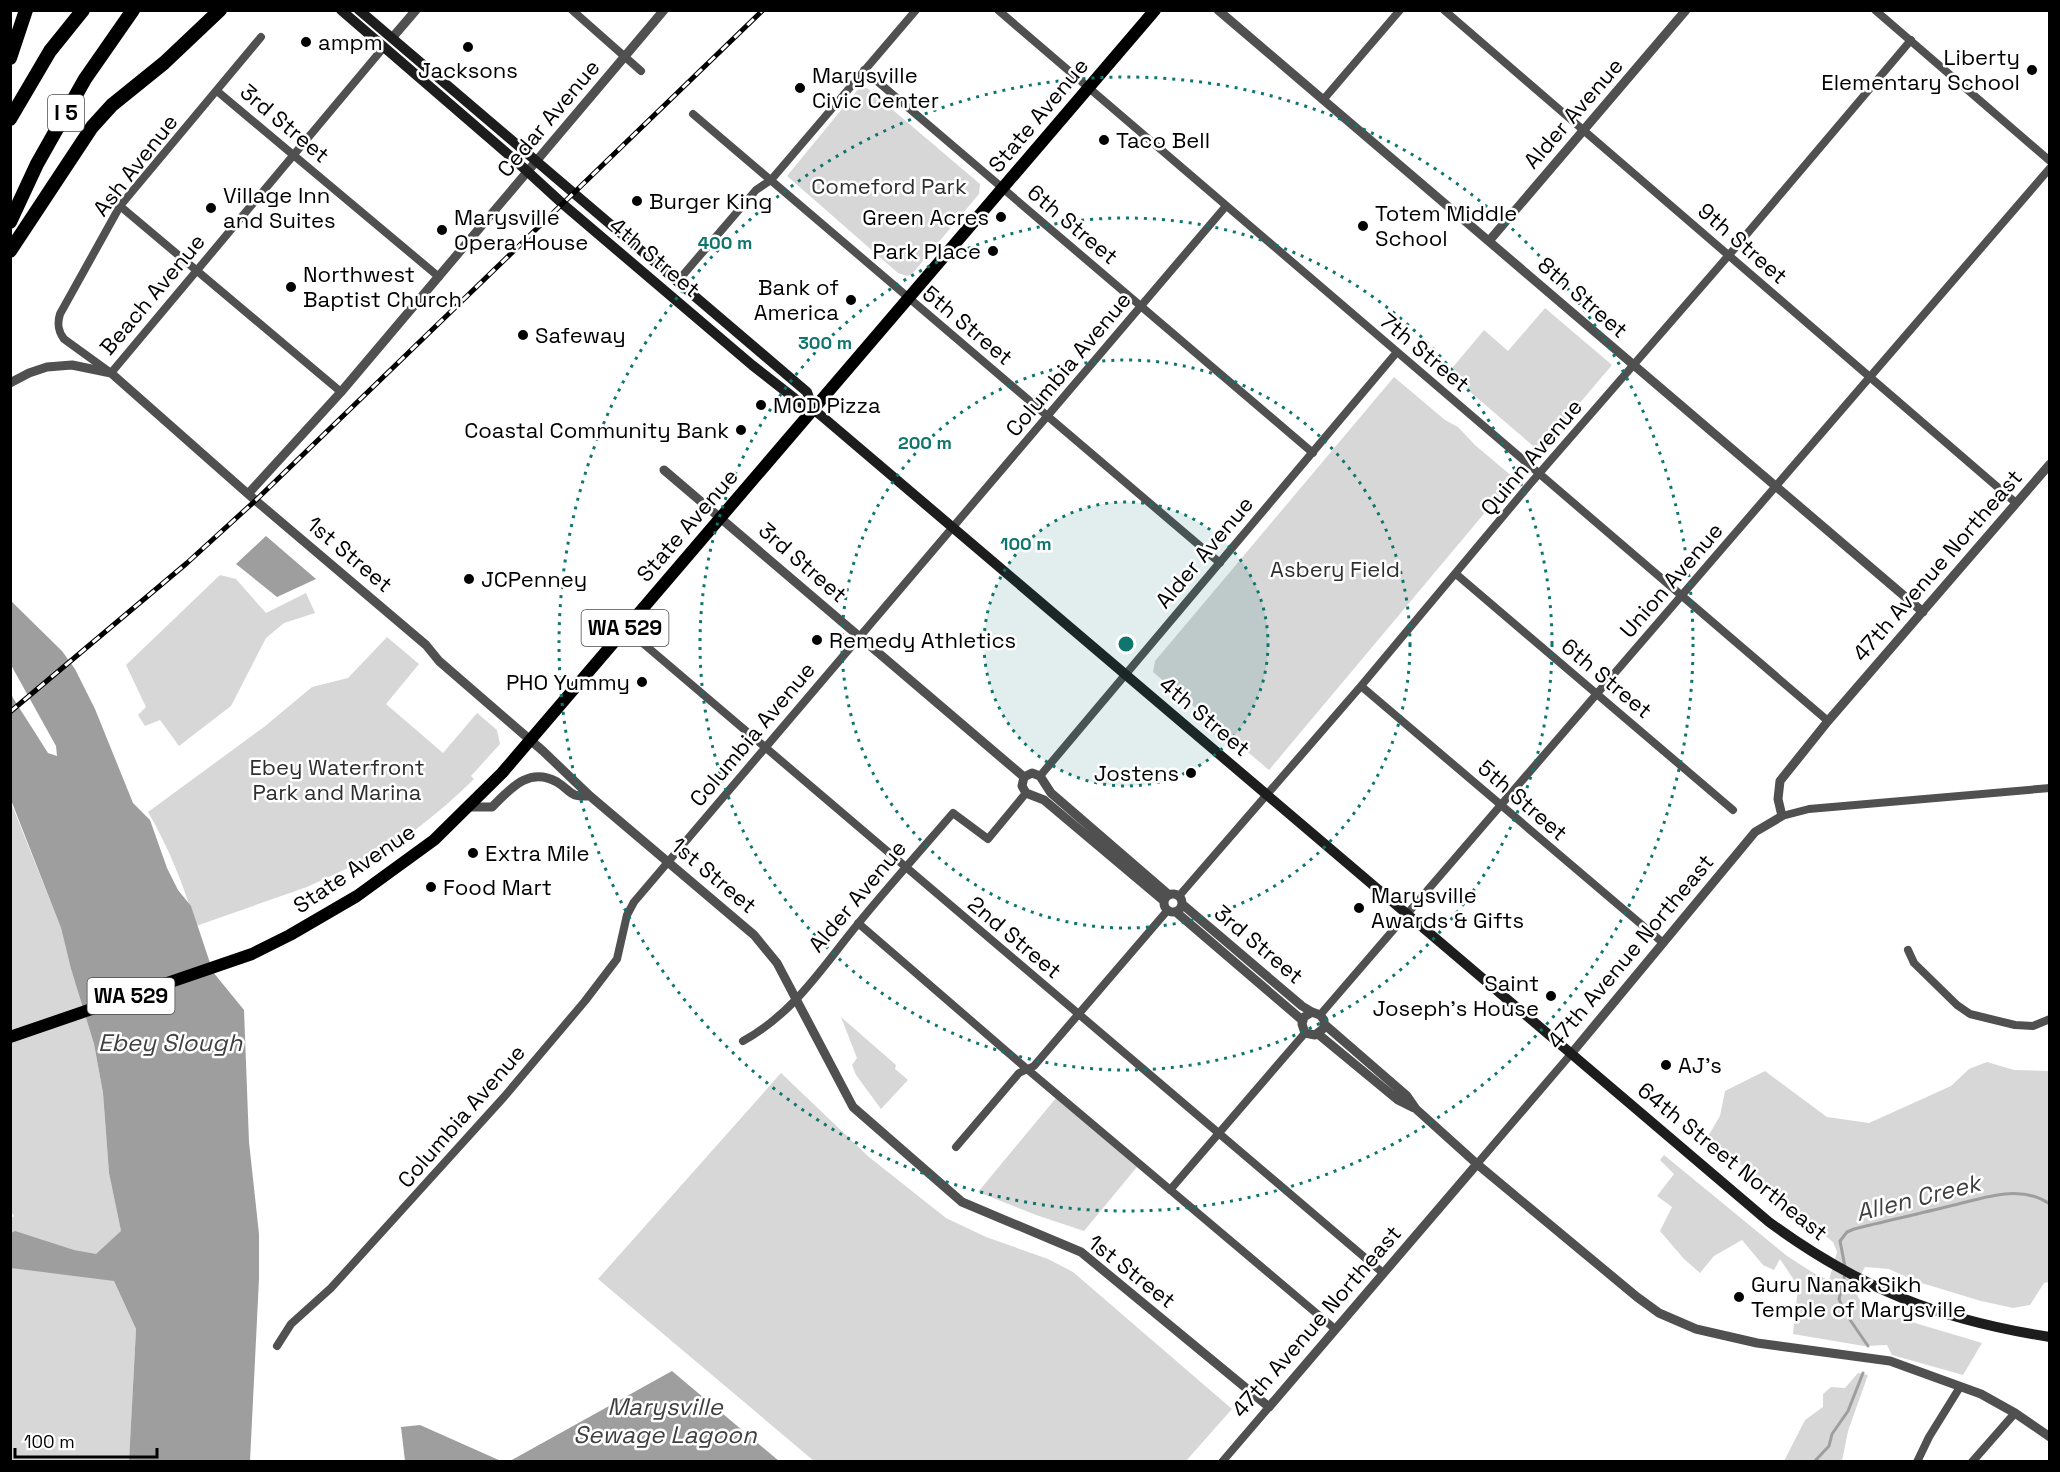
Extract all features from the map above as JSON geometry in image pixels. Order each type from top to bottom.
[{"type":"highway","points":[[10,58],[26,10]]},
{"type":"highway","name":"I 5","points":[[10,119],[50,51],[83,10]]},
{"type":"highway","name":"I 5","points":[[10,222],[37,164],[80,89],[133,10]]},
{"type":"highway","points":[[10,251],[92,127],[112,105],[164,63],[220,10]]},
{"type":"main road","name":"4th Street","points":[[341,10],[752,365],[798,401],[813,409],[1571,1054]]},
{"type":"main road","name":"4th Street","points":[[359,10],[807,392],[813,409]]},
{"type":"main road","name":"State Avenue","points":[[10,1037],[252,954],[332,912],[434,840],[502,773],[1155,10]]},
{"type":"main road","points":[[625,257],[639,261],[669,286],[677,282]]},
{"type":"main road","name":"64th Street Northeast","points":[[1571,1054],[1769,1222],[1828,1263],[1900,1299],[1948,1316],[2008,1331],[2049,1337]]},
{"type":"street","points":[[392,38],[416,10]]},
{"type":"street","points":[[572,10],[641,71]]},
{"type":"street","name":"Cedar Avenue","points":[[248,494],[341,392],[664,10]]},
{"type":"street","points":[[677,282],[756,190],[771,180],[916,10]]},
{"type":"street","name":"7th Street","points":[[998,10],[1828,722]]},
{"type":"street","name":"8th Street","points":[[1218,10],[1923,612]]},
{"type":"street","points":[[1323,100],[1400,10]]},
{"type":"street","name":"9th Street","points":[[1444,10],[2016,503]]},
{"type":"street","name":"Alder Avenue","points":[[1489,242],[1686,10]]},
{"type":"street","points":[[1875,10],[2049,161]]},
{"type":"street","name":"Ash Avenue","points":[[111,373],[64,339],[59,332],[58,320],[120,206],[261,37]]},
{"type":"street","name":"Quinn Avenue","points":[[956,1147],[1019,1073],[1034,1066],[1078,1015],[1911,40]]},
{"type":"street","name":"Beach Avenue","points":[[111,373],[384,47]]},
{"type":"street","name":"6th Street","points":[[864,70],[1313,453]]},
{"type":"street","name":"3rd Street","points":[[217,91],[439,277]]},
{"type":"street","name":"5th Street","points":[[693,114],[1220,563]]},
{"type":"street","name":"Union Avenue","points":[[1316,1014],[1407,914],[2049,168]]},
{"type":"street","points":[[120,206],[341,392]]},
{"type":"street","name":"Columbia Avenue","points":[[276,1346],[291,1324],[331,1288],[504,1097],[585,1001],[617,958],[627,915],[634,902],[1226,206]]},
{"type":"street","name":"Alder Avenue","points":[[1042,780],[1126,675],[1397,352]]},
{"type":"street","points":[[10,382],[47,367],[72,365],[111,373]]},
{"type":"street","name":"1st Street","points":[[111,373],[248,494],[426,645],[439,661],[590,796],[754,935],[777,963],[853,1107],[962,1202],[1081,1252],[1269,1407]]},
{"type":"street","name":"47th Avenue Northeast","points":[[1222,1461],[1571,1054],[1755,832],[1782,816],[1778,798],[1780,781],[2049,464]]},
{"type":"street","name":"3rd Street","points":[[664,470],[1024,777]]},
{"type":"street","name":"6th Street","points":[[1456,574],[1733,810]]},
{"type":"street","name":"2nd Street","points":[[625,628],[1383,1273]]},
{"type":"street","name":"5th Street","points":[[1361,686],[1662,942]]},
{"type":"street","points":[[1032,773],[1042,780],[1042,792],[1036,796],[1026,794],[1022,786],[1024,777],[1032,773]]},
{"type":"street","points":[[468,807],[492,807],[523,779],[534,776],[545,777],[556,782],[576,796],[590,796]]},
{"type":"street","name":"3rd Street","points":[[1042,780],[1051,793],[1302,1020]]},
{"type":"street","points":[[1782,816],[1809,809],[2049,788]]},
{"type":"street","name":"Alder Avenue","points":[[796,1001],[858,923],[953,813],[988,839],[1026,794]]},
{"type":"street","name":"3rd Street","points":[[1036,796],[1316,1014]]},
{"type":"street","points":[[858,923],[1335,1329]]},
{"type":"street","points":[[1908,950],[1914,963],[1957,1005],[1970,1014],[2015,1025],[2033,1026],[2049,1019]]},
{"type":"street","points":[[743,1041],[769,1025],[796,1001]]},
{"type":"street","points":[[1324,1024],[1322,1031],[1318,1034],[1305,1033],[1302,1028],[1302,1020],[1316,1014],[1324,1024],[1407,1096],[1416,1109],[1477,1164],[1636,1297],[1659,1313],[1696,1329],[1757,1343],[1890,1361],[1981,1394],[2015,1413],[2049,1437]]},
{"type":"street","points":[[1170,1190],[1305,1033]]},
{"type":"street","points":[[1318,1034],[1398,1100],[1416,1109]]},
{"type":"street","points":[[1917,1461],[1960,1387]]},
{"type":"street","points":[[1972,1461],[2015,1413]]},
{"type":"green space","name":"Comeford Park","points":[[860,87],[867,88],[980,184],[979,194],[912,274],[907,276],[898,273],[787,176]]},
{"type":"green space","points":[[1545,308],[1612,365],[1539,451],[1448,373],[1484,330],[1508,351]]},
{"type":"green space","name":"Asbery Field","points":[[1394,377],[1445,420],[1458,427],[1475,445],[1514,478],[1269,770],[1153,672],[1155,661]]},
{"type":"green space","points":[[220,575],[236,579],[266,613],[306,593],[315,613],[284,623],[266,638],[231,706],[179,746],[160,720],[145,726],[138,715],[146,707],[126,665]]},
{"type":"green space","name":"Ebey Waterfront Park and Marina","points":[[387,637],[419,664],[386,704],[443,753],[477,713],[497,730],[500,744],[471,776],[474,779],[445,805],[400,841],[367,862],[350,872],[348,868],[307,887],[196,926],[163,839],[148,812],[264,727],[312,687],[348,678]]},
{"type":"green space","points":[[10,800],[61,928],[94,1044],[103,1093],[109,1173],[121,1231],[114,1281],[136,1329],[129,1461],[11,1461],[10,1219],[14,1216],[10,1210]]},
{"type":"green space","points":[[841,1017],[896,1065],[895,1069],[908,1080],[881,1109],[856,1075],[852,1065],[857,1058]]},
{"type":"green space","points":[[1987,1062],[2014,1070],[2049,1071],[2049,1282],[2044,1283],[2030,1305],[2013,1308],[1915,1281],[1889,1269],[1865,1267],[1857,1282],[1855,1292],[1865,1308],[1982,1343],[1963,1375],[1892,1355],[1887,1345],[1864,1346],[1793,1334],[1798,1286],[1780,1259],[1774,1270],[1763,1265],[1742,1240],[1714,1256],[1700,1273],[1684,1259],[1660,1231],[1672,1207],[1657,1196],[1674,1174],[1660,1160],[1664,1155],[1787,1256],[1829,1280],[1837,1252],[1833,1242],[1781,1201],[1725,1150],[1707,1138],[1720,1116],[1725,1091],[1765,1071],[1827,1117],[1869,1123],[1951,1086],[1969,1069]]},
{"type":"green space","points":[[781,1073],[869,1157],[946,1218],[986,1237],[1048,1259],[1073,1272],[1232,1409],[1186,1461],[814,1461],[598,1279]]},
{"type":"green space","points":[[1056,1098],[1137,1167],[1084,1231],[978,1192]]},
{"type":"green space","points":[[1858,1373],[1868,1375],[1848,1431],[1842,1461],[1784,1461],[1805,1420],[1823,1407],[1823,1394],[1831,1387],[1845,1388]]},
{"type":"water","points":[[266,536],[316,579],[277,597],[236,564]]},
{"type":"water","name":"Ebey Slough","points":[[10,600],[62,651],[75,669],[95,709],[133,803],[150,820],[167,868],[178,890],[191,906],[213,972],[244,1010],[249,1142],[259,1234],[250,1461],[129,1461],[136,1329],[114,1281],[11,1268],[11,1233],[15,1231],[74,1250],[96,1254],[121,1231],[109,1173],[103,1093],[94,1044],[61,928],[11,800]]},
{"type":"water","name":"Marysville Sewage Lagoon","points":[[672,1371],[779,1461],[510,1461]]},
{"type":"water","points":[[420,1425],[501,1461],[405,1461],[401,1427]]},
{"type":"pier","points":[[11,665],[56,746],[57,756],[48,753],[13,698]]},
{"type":"waterway","name":"Allen Creek","points":[[1845,1267],[1840,1241],[1847,1232],[1854,1229],[2000,1194],[2026,1194],[2050,1204]]},
{"type":"waterway","name":"Allen Creek","points":[[1845,1274],[1839,1299],[1844,1311],[1868,1346]]},
{"type":"waterway","name":"Allen Creek","points":[[1814,1462],[1829,1446],[1832,1434],[1848,1411],[1863,1373]]},
{"type":"railway","points":[[10,712],[187,563],[256,500],[763,10]]},
{"type":"place","name":"ampm","points":[[306,42]]},
{"type":"place","name":"Jacksons","points":[[468,47]]},
{"type":"place","name":"Liberty Elementary School","points":[[2032,70]]},
{"type":"place","name":"Marysville Civic Center","points":[[800,88]]},
{"type":"place","name":"Taco Bell","points":[[1104,140]]},
{"type":"place","name":"Burger King","points":[[637,201]]},
{"type":"place","name":"Village Inn and Suites","points":[[211,208]]},
{"type":"place","name":"Green Acres","points":[[1001,217]]},
{"type":"place","name":"Totem Middle School","points":[[1363,226]]},
{"type":"place","name":"Marysville Opera House","points":[[442,230]]},
{"type":"place","name":"Park Place","points":[[993,251]]},
{"type":"place","name":"Northwest Baptist Church","points":[[291,287]]},
{"type":"place","name":"Bank of America","points":[[851,300]]},
{"type":"place","name":"Safeway","points":[[523,335]]},
{"type":"place","name":"MOD Pizza","points":[[761,405]]},
{"type":"place","name":"Coastal Community Bank","points":[[741,430]]},
{"type":"place","name":"JCPenney","points":[[469,579]]},
{"type":"place","name":"Remedy Athletics","points":[[817,640]]},
{"type":"place","name":"PHO Yummy","points":[[642,682]]},
{"type":"place","name":"Jostens","points":[[1191,773]]},
{"type":"place","name":"Extra Mile","points":[[473,853]]},
{"type":"place","name":"Food Mart","points":[[431,887]]},
{"type":"place","name":"Marysville Awards & Gifts","points":[[1359,908]]},
{"type":"place","name":"Saint Joseph's House","points":[[1551,996]]},
{"type":"place","name":"AJ's","points":[[1666,1065]]},
{"type":"place","name":"Guru Nanak Sikh Temple of Marysville","points":[[1739,1297]]}]
